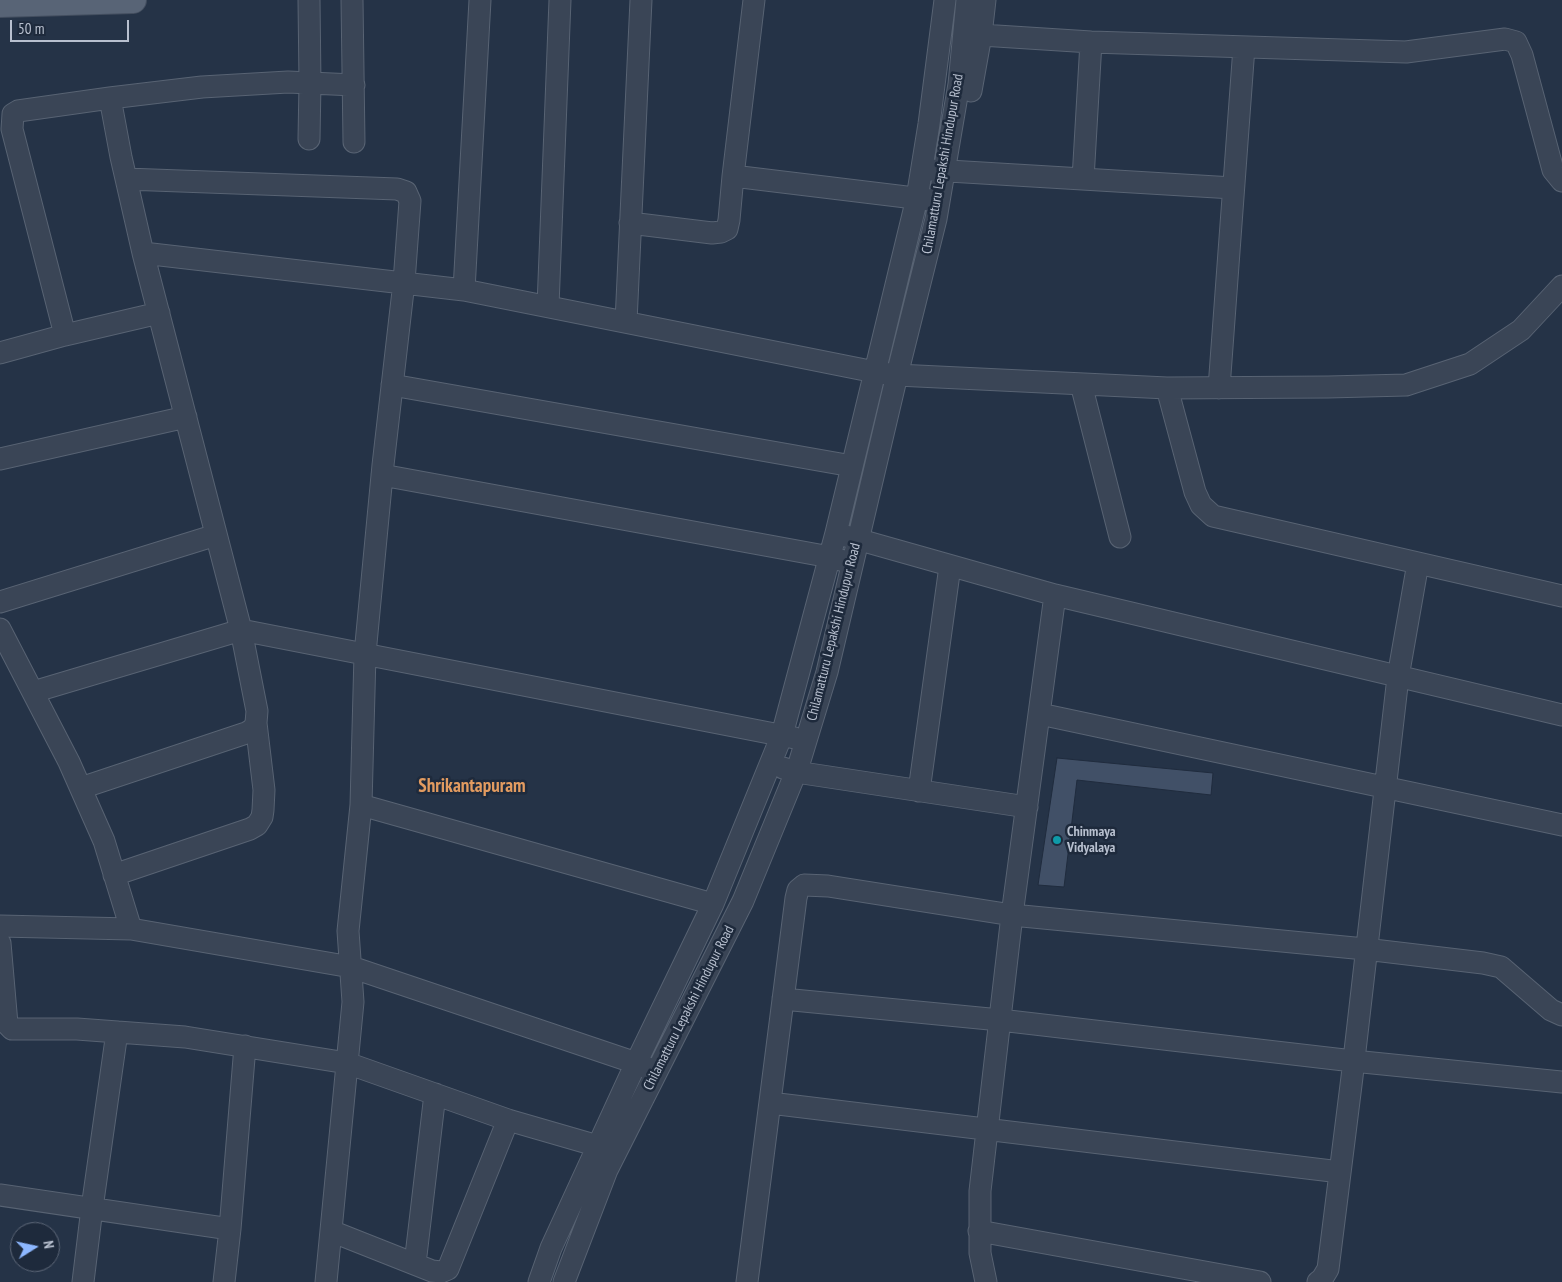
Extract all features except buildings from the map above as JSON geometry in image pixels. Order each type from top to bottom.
[{"type":"main road","points":[[0,4],[133,0]]},
{"type":"street","points":[[309,0],[309,139]]},
{"type":"street","points":[[352,0],[354,142]]},
{"type":"street","points":[[464,290],[480,0]]},
{"type":"street","points":[[548,306],[560,0]]},
{"type":"street","points":[[626,322],[641,0]]},
{"type":"street","points":[[630,223],[712,233],[727,229],[754,0]]},
{"type":"street","name":"Chilamatturu Lepakshi Hindupur Road","points":[[540,1282],[551,1248],[636,1063],[713,904],[782,735],[830,557],[917,198],[929,124],[945,0]]},
{"type":"street","name":"Chilamatturu Lepakshi Hindupur Road","points":[[564,1282],[607,1170],[743,901],[796,772],[827,672],[896,375],[936,219],[959,84],[967,0]]},
{"type":"street","points":[[929,124],[961,125],[965,120],[981,35],[985,0]]},
{"type":"street","points":[[981,35],[1091,42],[1406,52],[1505,39],[1516,42],[1522,55],[1553,170],[1562,181]]},
{"type":"street","points":[[1083,179],[1091,42]]},
{"type":"street","points":[[1219,388],[1244,47]]},
{"type":"street","points":[[65,335],[6,125],[13,114],[18,111],[202,87],[288,82],[354,85]]},
{"type":"street","points":[[110,98],[143,253],[241,630],[257,711],[256,723],[264,790],[262,817],[258,825],[114,875]]},
{"type":"street","points":[[921,170],[1234,188]]},
{"type":"street","points":[[733,176],[939,202]]},
{"type":"street","points":[[126,179],[378,187],[406,192],[410,201],[404,282],[382,475],[366,654],[361,805],[348,930],[353,1002],[326,1282]]},
{"type":"street","points":[[143,253],[464,290],[896,375],[1167,388],[1406,385],[1470,364],[1521,330],[1562,286]]},
{"type":"street","points":[[0,353],[65,335],[159,313]]},
{"type":"street","points":[[1081,384],[1120,537]]},
{"type":"street","points":[[392,385],[852,466]]},
{"type":"street","points":[[1167,388],[1195,492],[1202,505],[1213,516],[1562,596]]},
{"type":"street","points":[[0,459],[186,417]]},
{"type":"street","points":[[382,475],[830,557],[852,564]]},
{"type":"street","points":[[836,533],[1055,595],[1562,715]]},
{"type":"street","points":[[0,602],[216,536]]},
{"type":"street","points":[[1318,1282],[1322,1279],[1328,1268],[1398,677],[1418,563]]},
{"type":"street","points":[[919,790],[950,566]]},
{"type":"street","points":[[986,1282],[980,1253],[980,1191],[1012,915],[1055,595]]},
{"type":"street","points":[[0,630],[81,788],[104,841],[131,929]]},
{"type":"street","points":[[33,692],[241,630],[806,740]]},
{"type":"street","points":[[1040,714],[1562,825]]},
{"type":"street","points":[[81,788],[246,732],[252,729],[256,723]]},
{"type":"street","points":[[770,763],[796,772],[1027,807]]},
{"type":"street","points":[[361,805],[713,904]]},
{"type":"street","points":[[747,1282],[796,898],[798,890],[804,885],[828,886],[1012,915],[1366,948],[1483,963],[1501,967],[1550,1010],[1562,1015]]},
{"type":"street","points":[[0,926],[131,929],[351,967],[636,1063],[657,1072]]},
{"type":"street","points":[[0,943],[7,1024],[12,1029],[77,1029],[186,1037],[347,1063],[508,1120],[598,1146]]},
{"type":"street","points":[[783,998],[1000,1020],[1353,1061],[1562,1082]]},
{"type":"street","points":[[83,1282],[118,1032]]},
{"type":"street","points":[[224,1282],[245,1046]]},
{"type":"street","points":[[415,1264],[435,1094]]},
{"type":"street","points":[[770,1103],[1340,1172]]},
{"type":"street","points":[[331,1231],[432,1271],[441,1272],[448,1269],[508,1120]]},
{"type":"street","points":[[0,1194],[230,1229]]},
{"type":"street","points":[[979,1232],[1260,1282]]},
{"type":"place","name":"Chinmaya Vidyalaya","points":[[1057,840]]},
{"type":"district","name":"Shrikantapuram","points":[[472,787]]}]
